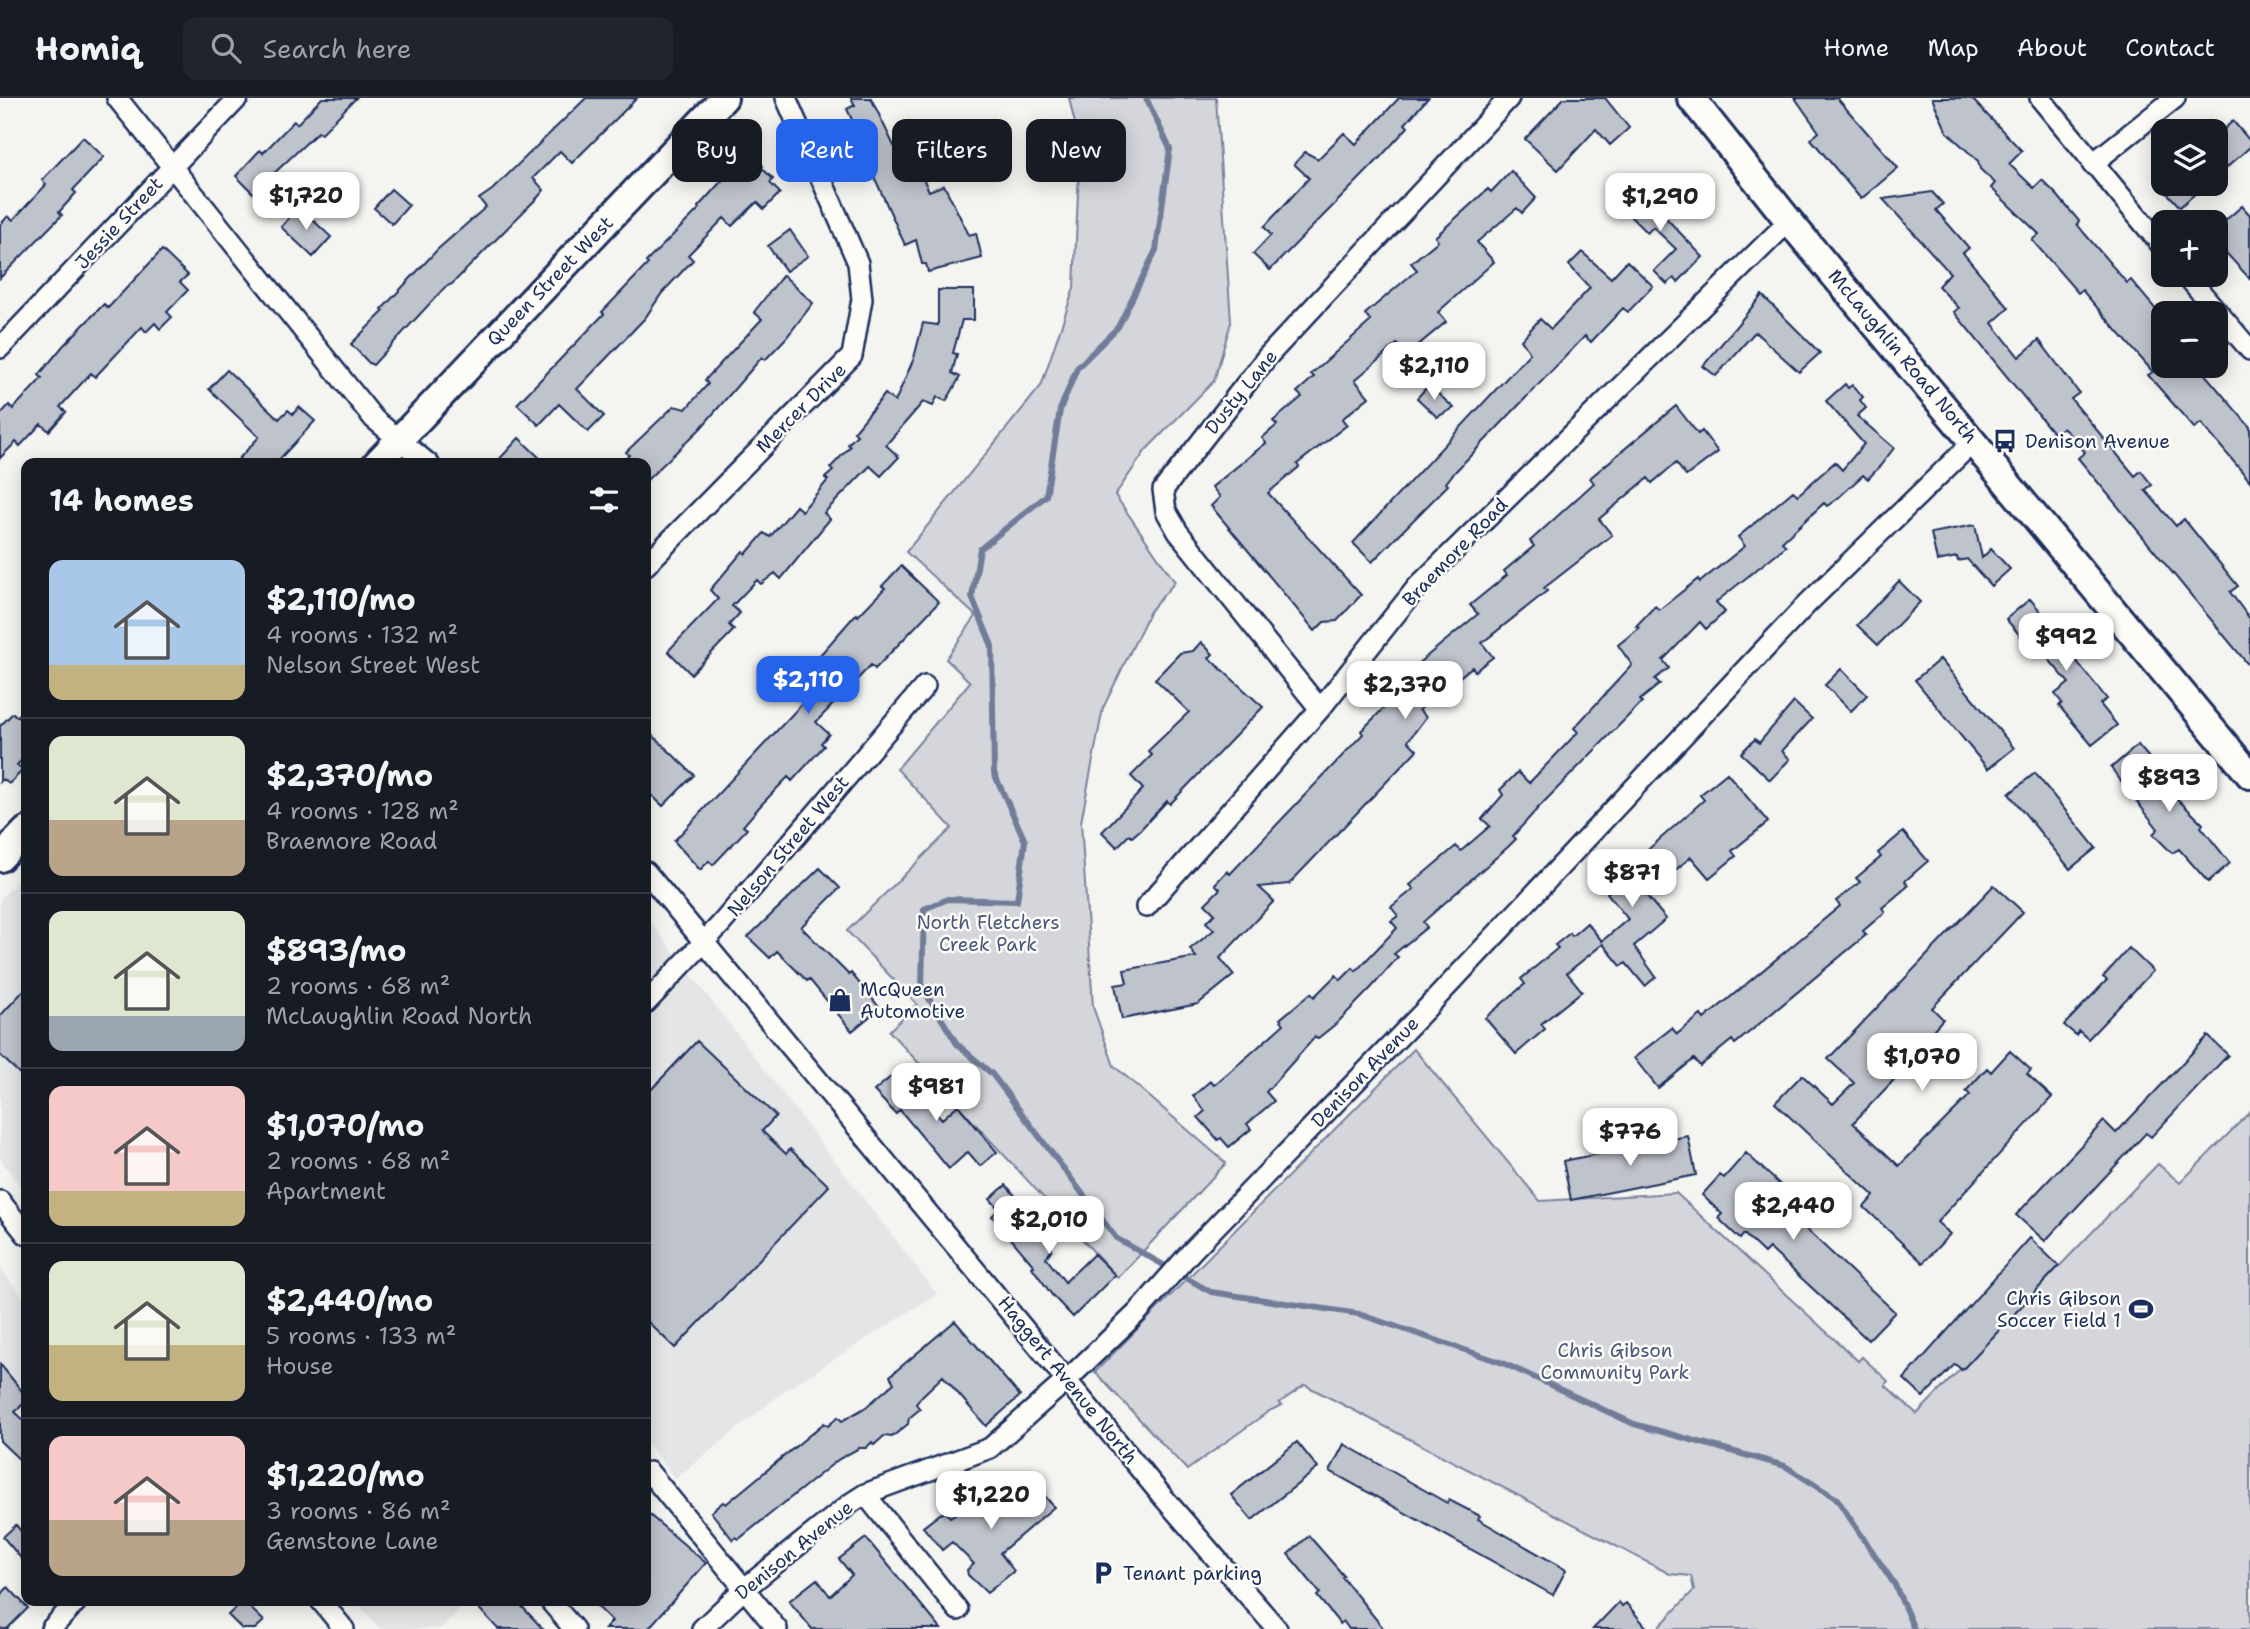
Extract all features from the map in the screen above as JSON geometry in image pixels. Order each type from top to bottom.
[{"type":"main road","name":"Queen Street West","points":[[382,458],[724,98]]},
{"type":"main road","name":"McLaughlin Road North","points":[[1698,100],[1789,221],[2250,775]]},
{"type":"main road","points":[[0,858],[21,836]]},
{"type":"street","points":[[117,98],[374,419],[422,458]]},
{"type":"street","name":"Jessie Street","points":[[0,348],[238,98]]},
{"type":"street","name":"Mercer Drive","points":[[651,560],[852,356],[862,299],[858,263],[786,98]]},
{"type":"street","name":"Dusty Lane","points":[[1320,709],[1178,532],[1166,511],[1163,490],[1267,357],[1509,98]]},
{"type":"street","points":[[2040,98],[2151,233]]},
{"type":"street","points":[[2092,164],[2175,98]]},
{"type":"street","name":"Braemore Road","points":[[1146,907],[1320,709],[1418,586],[1789,221]]},
{"type":"street","points":[[2196,287],[2250,350]]},
{"type":"street","name":"Denison Avenue","points":[[702,1629],[744,1589],[865,1494],[990,1448],[1068,1379],[1159,1290],[1191,1252],[1426,1009],[1806,605],[1974,441]]},
{"type":"street","name":"Nelson Street West","points":[[651,998],[704,942],[925,686]]},
{"type":"street","name":"Haggert Avenue North","points":[[651,878],[1163,1497],[1277,1629]]},
{"type":"street","points":[[0,1201],[21,1228]]},
{"type":"street","points":[[651,1474],[777,1629]]},
{"type":"street","points":[[865,1494],[958,1609]]},
{"type":"street","points":[[51,1629],[72,1606]]},
{"type":"street","points":[[325,1606],[344,1629]]},
{"type":"street","points":[[554,1606],[573,1629]]},
{"type":"shaded area","points":[[21,877],[21,1186],[0,1159],[0,899]]},
{"type":"shaded area","points":[[651,922],[937,1294],[784,1391],[675,1479],[651,1448]]},
{"type":"shaded area","points":[[0,1268],[21,1295],[21,1414],[0,1434]]},
{"type":"shaded area","points":[[360,1606],[463,1606],[440,1629],[380,1629]]},
{"type":"green space","name":"North Fletchers Creek Park","points":[[1069,98],[1216,98],[1231,322],[1214,381],[1146,450],[1115,495],[1175,582],[1150,611],[1103,708],[1081,822],[1093,1007],[1114,1066],[1226,1163],[1118,1278],[889,1031],[917,1004],[847,931],[952,828],[897,769],[970,682],[946,659],[976,616],[906,552],[1041,386],[1074,288],[1078,182],[1126,182],[1126,119],[1074,119]]},
{"type":"green space","name":"Chris Gibson Community Park","points":[[1414,1049],[1540,1201],[1676,1193],[1858,1361],[1862,1357],[1888,1381],[1885,1385],[1917,1414],[2158,1164],[2180,1183],[2250,1112],[2250,1629],[1657,1629],[1694,1590],[1691,1576],[1670,1574],[1305,1385],[1279,1403],[1282,1405],[1269,1411],[1187,1470],[1095,1372]]},
{"type":"building","points":[[322,98],[356,98],[321,134],[318,132],[253,193],[236,176],[260,150],[263,153],[294,121],[297,124]]},
{"type":"building","points":[[586,98],[637,98],[572,163],[560,151],[533,178],[544,190],[539,196],[452,284],[445,287],[373,365],[369,363],[351,344],[438,249],[486,207],[479,199],[492,190]]},
{"type":"building","points":[[851,98],[871,98],[892,142],[892,182],[925,182],[929,191],[944,185],[969,235],[976,233],[982,258],[928,272],[926,264],[922,264],[916,240],[905,245],[877,182],[878,119],[852,119],[847,109],[855,105]]},
{"type":"building","points":[[1399,98],[1428,98],[1405,124],[1408,127],[1375,163],[1270,270],[1253,254],[1271,235],[1264,227],[1309,178],[1294,164],[1305,152],[1318,159],[1344,133],[1356,144]]},
{"type":"building","points":[[1564,98],[1605,98],[1629,128],[1610,145],[1596,129],[1558,170],[1525,139]]},
{"type":"building","points":[[1795,98],[1837,98],[1898,168],[1861,199],[1811,139],[1819,132]]},
{"type":"building","points":[[1932,98],[1971,98],[2022,151],[2009,164],[2034,188],[2042,180],[2079,221],[2077,224],[2127,283],[2131,280],[2151,304],[2151,370],[2082,290],[2078,293],[2032,240],[2039,234],[1991,188],[1995,183],[1980,169],[1978,161],[1947,132]]},
{"type":"building","points":[[2233,121],[2250,141],[2250,147],[2228,166],[2228,125]]},
{"type":"building","points":[[83,137],[104,157],[73,190],[76,193],[59,212],[62,215],[0,278],[0,225],[8,216],[13,220],[46,185],[42,180]]},
{"type":"building","points":[[762,168],[773,179],[770,183],[780,193],[764,209],[757,202],[732,226],[724,218],[688,255],[693,260],[662,293],[645,318],[577,389],[604,416],[588,432],[559,404],[539,425],[517,404],[604,314],[602,312],[721,182],[762,182]]},
{"type":"building","points":[[1511,171],[1536,198],[1522,213],[1517,208],[1477,242],[1494,262],[1438,312],[1446,322],[1406,355],[1397,344],[1355,380],[1369,397],[1342,419],[1347,425],[1297,464],[1299,467],[1268,493],[1361,595],[1337,621],[1324,622],[1315,631],[1211,506],[1220,497],[1212,487],[1266,443],[1262,438],[1277,425],[1273,421],[1302,397],[1297,392],[1314,377],[1311,374],[1371,321],[1365,314],[1417,270],[1411,263],[1438,241],[1435,237],[1488,189],[1491,192]]},
{"type":"building","points":[[1631,181],[1703,257],[1678,282],[1674,278],[1667,284],[1654,271],[1676,249],[1653,227],[1647,233],[1613,199]]},
{"type":"building","points":[[391,189],[409,205],[392,224],[374,208]]},
{"type":"building","points":[[1932,192],[1943,204],[1936,210],[1969,248],[1963,253],[2009,308],[1992,323],[2019,357],[2039,340],[2079,393],[2071,399],[2135,476],[2141,471],[2152,485],[2145,490],[2176,526],[2184,519],[2238,586],[2230,592],[2250,619],[2250,667],[2078,458],[2085,452],[2063,427],[2054,434],[1954,312],[1959,308],[1938,286],[1950,273],[1883,199]]},
{"type":"building","points":[[2170,196],[2192,196],[2180,207]]},
{"type":"building","points":[[2242,206],[2250,215],[2250,279],[2228,255],[2228,218]]},
{"type":"building","points":[[299,207],[331,237],[313,257],[281,227]]},
{"type":"building","points":[[790,230],[808,256],[786,271],[768,246]]},
{"type":"building","points":[[162,250],[188,275],[180,282],[188,290],[167,312],[172,317],[160,329],[155,323],[146,332],[142,327],[95,377],[91,373],[60,407],[66,412],[49,431],[41,424],[20,446],[16,442],[0,458],[0,415],[9,405],[13,409],[42,378],[39,375],[63,346],[104,304],[108,308]]},
{"type":"building","points":[[1582,252],[1611,278],[1627,261],[1653,286],[1628,312],[1623,308],[1591,342],[1585,336],[1453,474],[1446,483],[1448,485],[1372,562],[1353,543],[1530,353],[1521,340],[1540,319],[1551,329],[1590,288],[1569,265]]},
{"type":"building","points":[[783,275],[813,303],[786,338],[765,360],[762,357],[700,429],[651,476],[651,458],[626,458],[629,455],[626,452],[674,406],[686,409],[708,384],[705,380],[762,319],[754,312]]},
{"type":"building","points":[[938,290],[974,290],[974,320],[962,320],[953,353],[957,354],[952,373],[960,377],[946,401],[937,397],[933,406],[923,402],[886,445],[899,457],[881,476],[870,466],[824,513],[830,519],[781,579],[775,573],[761,584],[757,580],[732,606],[740,613],[729,625],[734,630],[691,674],[668,651],[718,599],[710,590],[743,551],[746,554],[764,533],[770,537],[796,506],[802,511],[828,480],[825,478],[833,471],[830,468],[850,447],[848,444],[857,435],[854,432],[885,394],[895,402],[914,358],[923,323],[938,325]]},
{"type":"building","points":[[1762,295],[1820,353],[1799,372],[1755,332],[1716,376],[1703,366]]},
{"type":"building","points":[[227,370],[279,419],[288,410],[293,414],[299,407],[315,421],[281,458],[240,458],[259,437],[209,389]]},
{"type":"building","points":[[2151,373],[2151,378],[2208,378],[2250,427],[2250,481],[2201,423],[2194,428],[2148,375]]},
{"type":"building","points":[[1845,384],[1848,388],[1852,385],[1863,397],[1860,400],[1866,408],[1857,416],[1894,448],[1880,466],[1868,479],[1863,475],[1837,499],[1827,506],[1824,503],[1782,542],[1786,546],[1716,602],[1725,612],[1706,629],[1700,622],[1663,660],[1669,668],[1655,679],[1660,684],[1640,700],[1642,702],[1539,807],[1513,836],[1516,839],[1423,922],[1427,927],[1394,954],[1398,957],[1337,1023],[1317,1039],[1315,1037],[1266,1092],[1274,1101],[1247,1124],[1251,1129],[1229,1147],[1221,1138],[1218,1140],[1198,1117],[1205,1111],[1193,1096],[1210,1081],[1214,1085],[1248,1056],[1284,1024],[1280,1019],[1311,993],[1314,997],[1336,975],[1341,980],[1353,968],[1356,971],[1397,928],[1391,921],[1398,916],[1391,907],[1414,889],[1410,885],[1456,846],[1461,851],[1490,826],[1482,819],[1503,795],[1500,790],[1518,772],[1529,783],[1578,732],[1574,728],[1632,665],[1618,645],[1639,628],[1636,626],[1655,606],[1659,610],[1698,579],[1700,582],[1745,546],[1738,537],[1793,491],[1798,495],[1835,462],[1842,470],[1864,444],[1826,401]]},
{"type":"building","points":[[1429,385],[1454,408],[1437,417],[1417,398]]},
{"type":"building","points":[[1676,406],[1698,434],[1702,431],[1718,452],[1686,476],[1676,463],[1652,483],[1648,478],[1599,519],[1612,535],[1544,588],[1547,591],[1482,643],[1493,657],[1475,671],[1472,667],[1419,710],[1426,717],[1408,741],[1417,750],[1289,884],[1259,887],[1274,901],[1220,958],[1234,975],[1198,1004],[1122,1019],[1115,985],[1127,983],[1124,970],[1196,957],[1190,949],[1214,930],[1206,922],[1215,914],[1205,904],[1220,889],[1215,884],[1227,871],[1230,874],[1363,734],[1361,731],[1385,707],[1387,698],[1407,677],[1404,675],[1478,614],[1470,605],[1507,575],[1504,571],[1534,546],[1530,541],[1594,483],[1590,478]]},
{"type":"building","points":[[519,438],[540,458],[501,458]]},
{"type":"building","points":[[1975,525],[1982,558],[1991,549],[2010,569],[1991,586],[1967,559],[1958,561],[1957,557],[1937,561],[1931,533]]},
{"type":"building","points":[[901,566],[939,602],[875,669],[871,665],[816,722],[829,734],[821,743],[824,746],[792,781],[788,777],[761,805],[743,826],[747,829],[713,865],[709,861],[700,870],[674,841],[813,692],[799,679],[856,614],[858,616],[885,588],[882,586]]},
{"type":"building","points":[[1899,581],[1920,602],[1878,645],[1857,625]]},
{"type":"building","points":[[2030,599],[2078,655],[2075,659],[2107,699],[2100,704],[2117,725],[2092,745],[2059,706],[2062,703],[2055,694],[2069,683],[2028,635],[2023,639],[2006,619]]},
{"type":"building","points":[[1201,642],[1213,654],[1209,658],[1263,707],[1170,804],[1167,801],[1140,830],[1132,837],[1129,835],[1117,847],[1102,832],[1143,789],[1131,776],[1152,755],[1148,751],[1189,712],[1155,679],[1180,653],[1193,651]]},
{"type":"building","points":[[1940,659],[2014,748],[1988,769],[1915,680]]},
{"type":"building","points":[[1841,669],[1867,695],[1851,711],[1825,685]]},
{"type":"building","points":[[1794,702],[1812,719],[1782,751],[1790,759],[1770,780],[1741,753],[1755,739],[1759,743]]},
{"type":"building","points":[[21,712],[21,761],[17,765],[21,772],[9,784],[3,779],[0,782],[0,726],[13,713],[17,717]]},
{"type":"building","points":[[651,734],[694,775],[663,806],[651,795]]},
{"type":"building","points":[[2138,745],[2168,780],[2163,785],[2203,824],[2201,827],[2230,863],[2208,882],[2179,849],[2172,853],[2153,834],[2158,829],[2111,768]]},
{"type":"building","points":[[1727,773],[1768,822],[1732,851],[1736,856],[1709,878],[1691,857],[1646,895],[1666,919],[1634,946],[1656,977],[1645,986],[1626,963],[1621,966],[1603,944],[1567,973],[1582,991],[1541,1024],[1545,1029],[1516,1054],[1485,1018],[1525,984],[1521,979],[1558,948],[1555,945],[1570,933],[1572,936],[1587,923],[1602,941],[1628,919],[1607,893],[1637,868],[1633,863],[1704,800],[1700,795]]},
{"type":"building","points":[[2035,773],[2096,848],[2070,869],[2009,794]]},
{"type":"building","points":[[1903,832],[1928,861],[1905,881],[1908,886],[1882,908],[1885,912],[1863,931],[1866,935],[1735,1044],[1732,1040],[1700,1066],[1694,1059],[1658,1088],[1634,1058],[1672,1028],[1677,1034],[1701,1015],[1704,1019],[1840,906],[1836,901],[1860,882],[1856,878],[1881,857],[1878,853]]},
{"type":"building","points":[[820,868],[840,888],[801,927],[849,975],[851,973],[880,1008],[852,1031],[809,979],[807,981],[777,951],[770,958],[748,937]]},
{"type":"building","points":[[1994,885],[2023,912],[1932,1008],[1943,1019],[1925,1039],[1929,1043],[1853,1123],[1899,1166],[1970,1095],[1966,1091],[1987,1068],[1991,1072],[2010,1051],[2031,1070],[2027,1074],[2052,1097],[1937,1222],[1950,1234],[1923,1263],[1864,1207],[1874,1196],[1775,1103],[1802,1075],[1833,1104],[1854,1083],[1828,1059]]},
{"type":"building","points":[[2129,948],[2153,971],[2088,1039],[2079,1031],[2076,1035],[2064,1025],[2107,980],[2103,977]]},
{"type":"building","points":[[21,993],[21,1075],[0,1055],[0,1016]]},
{"type":"building","points":[[2208,1036],[2228,1055],[2151,1137],[2146,1133],[2045,1241],[2016,1215],[2104,1121],[2116,1133]]},
{"type":"building","points":[[697,1041],[776,1116],[762,1131],[786,1154],[790,1149],[829,1186],[675,1348],[651,1325],[651,1090]]},
{"type":"building","points":[[899,1070],[942,1119],[958,1105],[997,1152],[980,1166],[968,1152],[949,1169],[900,1110],[896,1114],[874,1091]]},
{"type":"building","points":[[1688,1136],[1696,1175],[1571,1200],[1563,1161]]},
{"type":"building","points":[[1746,1153],[1802,1205],[1792,1216],[1895,1312],[1868,1340],[1769,1248],[1764,1253],[1744,1234],[1740,1239],[1718,1218],[1722,1214],[1702,1195],[1720,1175],[1724,1178]]},
{"type":"building","points":[[1006,1185],[1029,1212],[1025,1215],[1052,1249],[1046,1258],[1065,1282],[1094,1254],[1115,1275],[1073,1317],[1052,1295],[1032,1267],[1034,1266],[992,1216],[999,1209],[990,1199]]},
{"type":"building","points":[[2030,1238],[2059,1266],[1962,1370],[1955,1364],[1923,1397],[1904,1379]]},
{"type":"building","points":[[955,1321],[1020,1396],[986,1426],[943,1376],[916,1404],[920,1409],[909,1418],[908,1424],[892,1437],[884,1436],[874,1445],[872,1442],[866,1448],[859,1448],[839,1459],[739,1539],[736,1537],[733,1540],[711,1512],[723,1502],[726,1504],[824,1423],[828,1426],[838,1417],[842,1421],[866,1407],[894,1383],[890,1376]]},
{"type":"building","points":[[0,1364],[21,1390],[21,1406],[15,1412],[21,1417],[21,1461],[0,1441]]},
{"type":"building","points":[[1297,1442],[1318,1468],[1252,1520],[1231,1495]]},
{"type":"building","points":[[1344,1444],[1447,1503],[1449,1500],[1480,1516],[1478,1519],[1566,1570],[1553,1595],[1330,1471]]},
{"type":"building","points":[[1029,1477],[1054,1507],[1000,1553],[1014,1571],[987,1593],[968,1575],[967,1570],[974,1564],[952,1542],[942,1550],[923,1527],[940,1514],[946,1512],[950,1517],[974,1502],[983,1513]]},
{"type":"building","points":[[651,1516],[706,1563],[648,1629],[605,1629],[612,1621],[597,1606],[651,1606]]},
{"type":"building","points":[[16,1525],[21,1531],[21,1558],[3,1537]]},
{"type":"building","points":[[1309,1536],[1344,1576],[1342,1577],[1384,1629],[1349,1629],[1343,1621],[1340,1624],[1317,1596],[1320,1593],[1288,1554]]},
{"type":"building","points":[[866,1538],[941,1629],[812,1629],[789,1601],[817,1579],[830,1596],[852,1575],[839,1559]]},
{"type":"building","points":[[8,1587],[21,1601],[21,1606],[28,1608],[7,1629],[0,1629],[0,1596]]},
{"type":"building","points":[[1619,1602],[1622,1606],[1626,1603],[1648,1629],[1593,1629]]},
{"type":"building","points":[[238,1606],[248,1606],[264,1621],[255,1629],[242,1629],[228,1615]]},
{"type":"building","points":[[477,1606],[522,1606],[543,1629],[498,1629]]},
{"type":"waterway","points":[[1146,98],[1170,149],[1156,250],[1118,327],[1077,368],[1060,410],[1046,496],[980,549],[972,597],[992,646],[994,773],[1025,841],[1017,901],[948,899],[924,909],[922,987],[957,1044],[992,1074],[1116,1238],[1211,1292],[1359,1314],[1503,1363],[1634,1424],[1785,1466],[1837,1499],[1895,1585],[1914,1629]]},
{"type":"place","name":"Denison Avenue","points":[[2005,441]]},
{"type":"place","name":"McQueen Automotive","points":[[840,1000]]},
{"type":"place","name":"Chris Gibson Soccer Field 1","points":[[2141,1309]]},
{"type":"place","name":"Tenant parking","points":[[1103,1573]]}]
